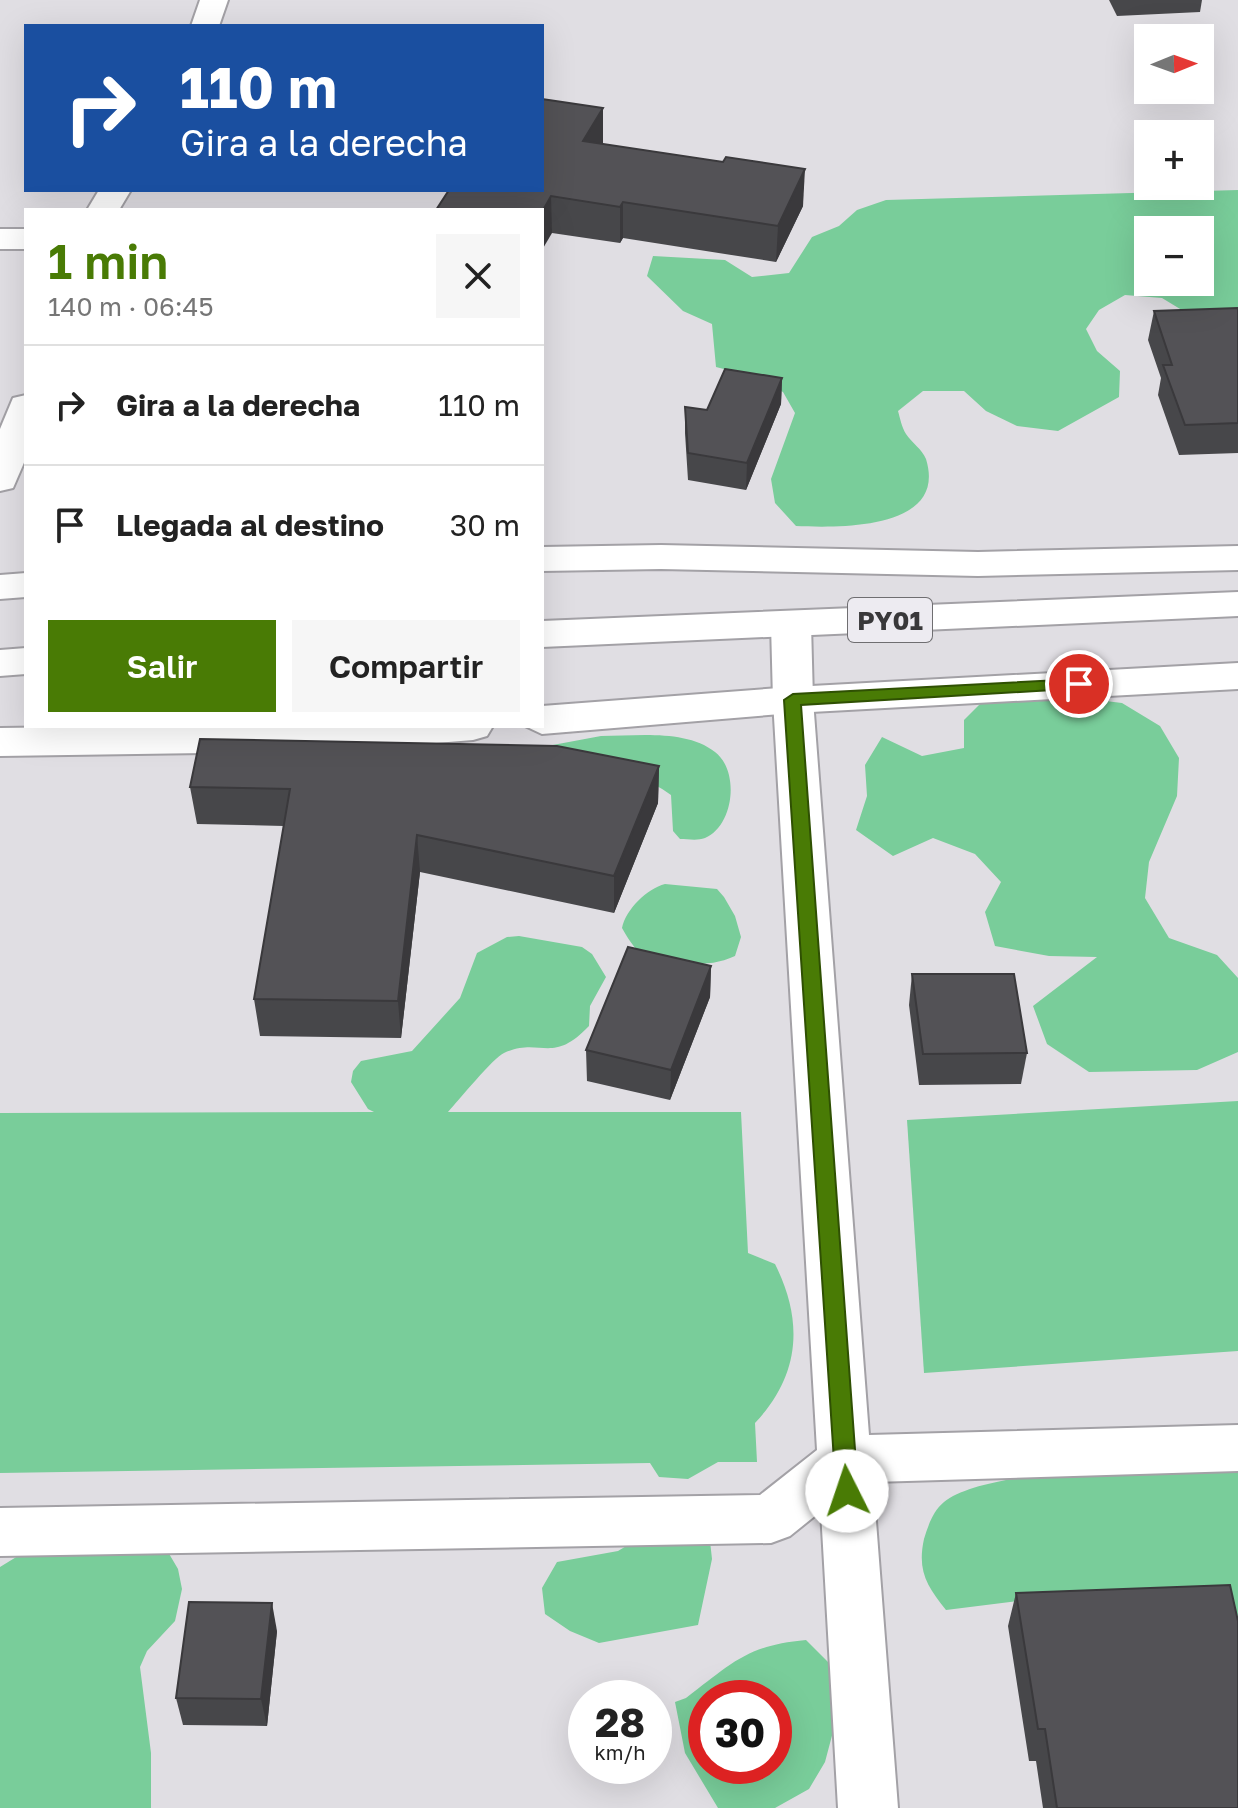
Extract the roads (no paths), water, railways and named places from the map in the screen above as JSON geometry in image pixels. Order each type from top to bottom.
[{"type":"main road","points":[[206,24],[214,0]]},
{"type":"main road","points":[[0,239],[24,239]]},
{"type":"main road","points":[[0,480],[24,412]]},
{"type":"main road","points":[[544,559],[661,557],[978,564],[1238,558]]},
{"type":"main road","points":[[0,587],[24,585]]},
{"type":"main road","name":"PY01","points":[[544,634],[1238,604]]},
{"type":"main road","points":[[791,624],[793,700],[868,1808]]},
{"type":"main road","points":[[0,663],[24,661]]},
{"type":"main road","points":[[544,720],[793,700],[1238,676]]},
{"type":"main road","points":[[0,742],[338,737],[448,728]]},
{"type":"main road","points":[[0,1532],[771,1519],[845,1459],[1238,1448]]}]
